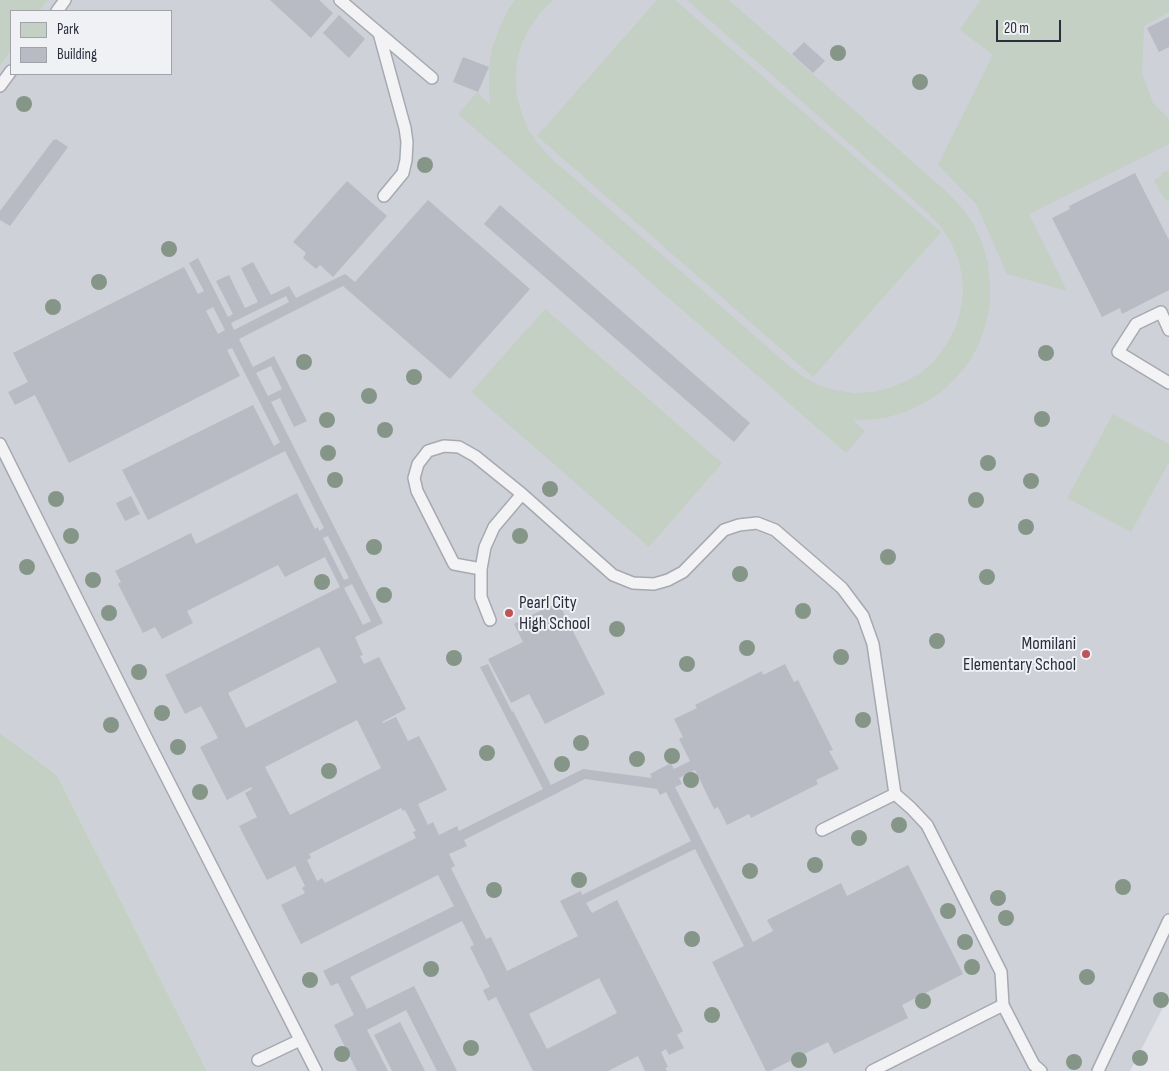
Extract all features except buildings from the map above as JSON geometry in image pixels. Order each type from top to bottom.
[{"type":"lane","points":[[58,10],[66,0]]},
{"type":"lane","points":[[340,0],[432,78]]},
{"type":"lane","points":[[379,33],[405,128],[407,142],[403,174],[384,196]]},
{"type":"lane","points":[[0,86],[10,72]]},
{"type":"lane","points":[[1169,330],[1160,312],[1136,324],[1118,352],[1169,383]]},
{"type":"lane","points":[[0,444],[316,1071]]},
{"type":"lane","points":[[481,569],[454,564],[417,491],[414,478],[418,464],[428,452],[444,446],[459,447],[475,456],[522,494],[613,575],[632,582],[654,584],[668,580],[683,572],[724,530],[739,525],[757,524],[775,530],[842,588],[863,616],[873,644],[895,794],[927,825],[1001,972],[1002,1005],[1034,1065],[1041,1071]]},
{"type":"lane","points":[[490,620],[481,597],[481,569],[485,548],[494,527],[522,494]]},
{"type":"lane","points":[[822,830],[895,794]]},
{"type":"lane","points":[[1098,1071],[1169,920]]},
{"type":"lane","points":[[872,1071],[1002,1005]]},
{"type":"lane","points":[[258,1060],[300,1040]]},
{"type":"shaded area","name":"Pearl City High School","points":[[48,0],[1169,0],[1169,996],[1130,1071],[207,1071],[57,775],[0,733],[0,67],[10,52],[10,75],[172,75],[172,10],[41,10]]},
{"type":"green space","points":[[0,0],[48,0],[41,10],[10,10],[10,52],[0,67]]},
{"type":"green space","points":[[515,0],[553,0],[530,27],[522,43],[517,61],[516,79],[517,97],[529,131],[552,159],[802,376],[818,385],[854,393],[890,388],[906,381],[922,372],[935,360],[955,329],[963,295],[962,276],[951,242],[929,214],[687,0],[729,0],[948,193],[974,225],[988,263],[990,304],[979,344],[969,362],[956,378],[941,392],[905,412],[885,418],[853,420],[865,431],[846,453],[458,114],[477,92],[490,104],[489,68],[492,48],[508,10]]},
{"type":"green space","points":[[657,0],[675,0],[941,232],[813,377],[537,136]]},
{"type":"green space","points":[[980,0],[1169,0],[1169,12],[1144,26],[1142,73],[1153,103],[1169,119],[1169,144],[1029,214],[1067,291],[1007,274],[976,204],[938,165],[993,55],[960,30]]},
{"type":"green space","points":[[1169,170],[1169,202],[1163,197],[1154,180],[1162,176],[1161,173]]},
{"type":"green space","points":[[545,309],[722,463],[649,547],[471,392]]},
{"type":"green space","points":[[1113,414],[1169,444],[1169,462],[1131,532],[1067,498]]},
{"type":"green space","points":[[0,733],[57,775],[207,1071],[0,1071]]},
{"type":"place","name":"Pearl City High School","points":[[509,613]]},
{"type":"place","name":"Momilani Elementary School","points":[[1086,654]]}]
